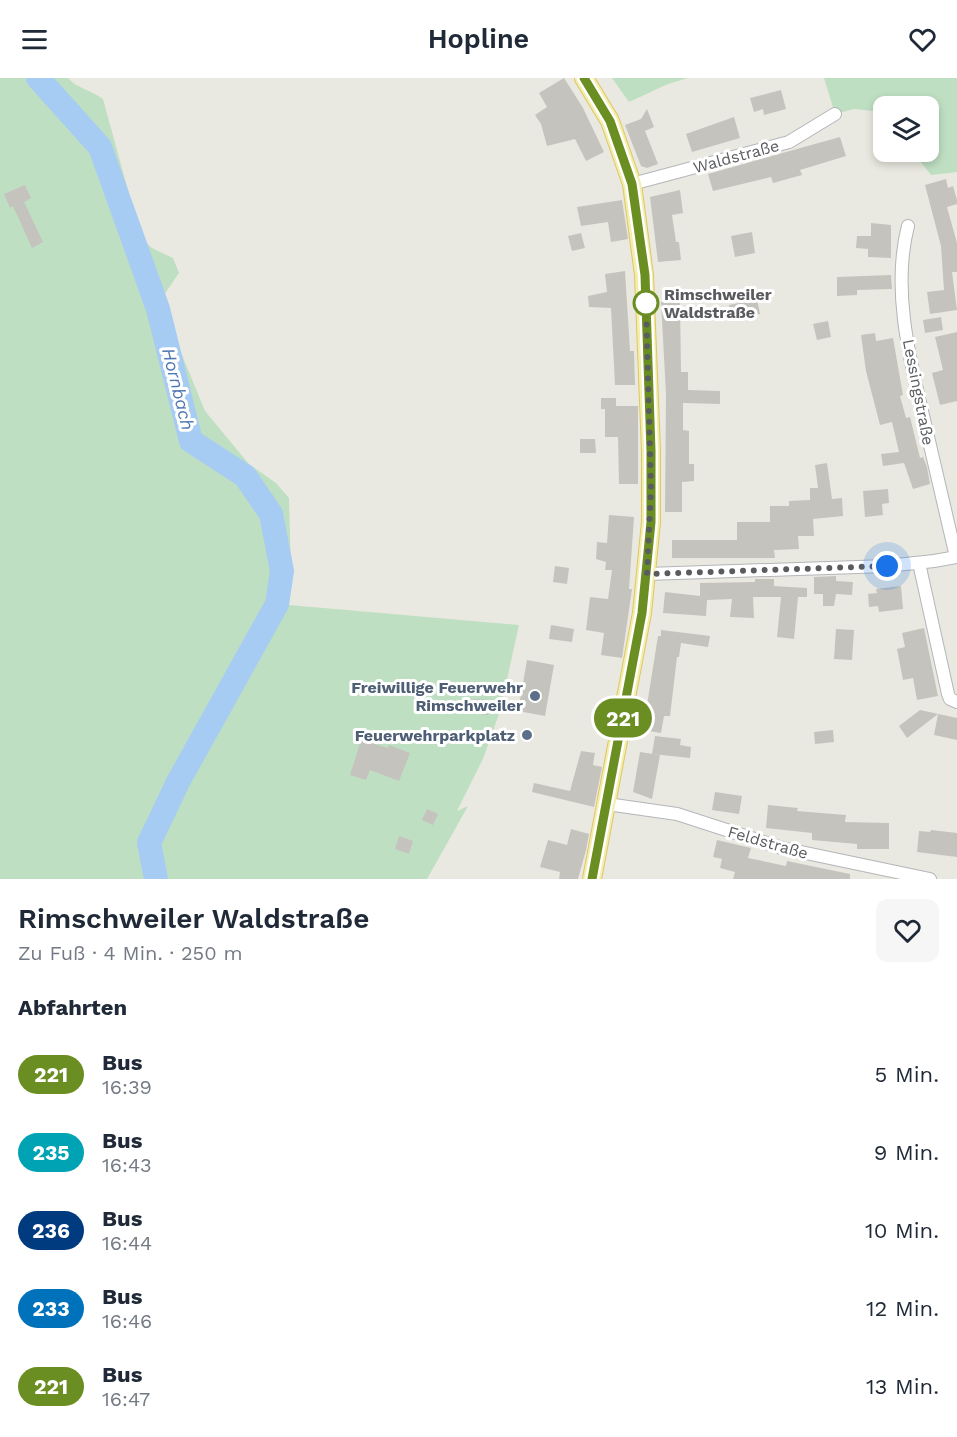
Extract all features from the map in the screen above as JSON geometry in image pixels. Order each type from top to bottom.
[{"type":"main road","points":[[584,78],[610,121],[632,184],[641,238],[647,311],[651,479],[647,574],[592,879]]},
{"type":"street","name":"Waldstraße","points":[[632,184],[789,142],[835,114]]},
{"type":"street","name":"Lessingstraße","points":[[908,226],[901,260],[903,306],[918,393],[956,557]]},
{"type":"street","points":[[647,574],[919,563],[956,557]]},
{"type":"street","points":[[919,563],[948,694],[950,699],[957,702]]},
{"type":"street","name":"Feldstraße","points":[[607,804],[677,814],[782,848],[930,879]]},
{"type":"green space","points":[[0,78],[68,78],[76,85],[103,99],[141,238],[152,248],[173,258],[179,273],[162,298],[171,328],[205,411],[249,464],[276,483],[289,498],[291,573],[289,605],[519,625],[500,711],[483,759],[457,811],[468,806],[427,879],[0,879]]},
{"type":"green space","points":[[612,78],[688,78],[668,84],[629,102]]},
{"type":"green space","points":[[824,78],[957,78],[957,172],[931,175],[921,162],[939,162],[939,96],[873,96],[873,111],[854,109],[835,114]]},
{"type":"building","points":[[564,78],[583,108],[604,152],[586,161],[575,139],[547,146],[541,124],[535,115],[547,107],[539,93]]},
{"type":"building","points":[[781,90],[786,109],[764,115],[763,109],[754,112],[750,98]]},
{"type":"building","points":[[647,109],[654,127],[645,131],[658,164],[647,168],[641,166],[625,125],[641,119]]},
{"type":"building","points":[[734,117],[740,138],[692,152],[686,134]]},
{"type":"building","points":[[840,137],[846,156],[800,170],[802,175],[773,183],[771,177],[713,191],[708,174]]},
{"type":"building","points":[[946,179],[948,188],[953,186],[957,200],[957,204],[947,207],[957,243],[957,272],[952,272],[957,310],[930,314],[927,292],[944,290],[941,246],[925,185]]},
{"type":"building","points":[[25,185],[31,198],[24,202],[43,242],[32,248],[13,206],[10,208],[4,194]]},
{"type":"building","points":[[680,190],[683,213],[672,215],[681,260],[658,262],[650,197]]},
{"type":"building","points":[[622,200],[628,239],[611,242],[608,222],[581,226],[577,207]]},
{"type":"building","points":[[871,223],[891,225],[891,258],[868,257],[868,249],[856,248],[857,236],[871,236]]},
{"type":"building","points":[[752,232],[755,253],[735,257],[731,236]]},
{"type":"building","points":[[581,233],[585,248],[572,251],[568,236]]},
{"type":"building","points":[[625,271],[630,351],[634,351],[635,385],[615,385],[611,308],[589,307],[588,296],[607,292],[605,274]]},
{"type":"building","points":[[891,275],[892,289],[857,290],[857,295],[837,296],[837,277]]},
{"type":"building","points":[[756,294],[760,314],[731,317],[729,305],[739,303],[738,297]]},
{"type":"building","points":[[661,302],[680,302],[681,372],[688,372],[688,390],[720,391],[720,404],[683,403],[683,430],[689,431],[689,464],[694,464],[694,481],[682,482],[682,512],[665,512],[666,394]]},
{"type":"building","points":[[941,317],[943,330],[925,333],[923,320]]},
{"type":"building","points":[[828,321],[831,337],[817,340],[813,324]]},
{"type":"building","points":[[957,332],[957,401],[940,405],[932,373],[943,370],[935,337]]},
{"type":"building","points":[[875,333],[876,341],[893,338],[903,395],[900,396],[906,418],[910,417],[920,458],[923,457],[927,467],[930,484],[913,489],[904,463],[883,466],[881,454],[899,452],[892,422],[880,425],[866,371],[861,335]]},
{"type":"building","points":[[601,398],[616,398],[616,406],[638,406],[638,484],[619,484],[618,437],[605,437],[605,409],[601,409]]},
{"type":"building","points":[[580,439],[595,439],[596,453],[580,453]]},
{"type":"building","points":[[827,463],[832,499],[842,498],[843,516],[813,519],[814,536],[798,536],[799,549],[774,550],[775,558],[672,558],[672,540],[737,540],[737,522],[770,522],[770,506],[789,506],[789,501],[810,500],[810,488],[818,488],[815,465]]},
{"type":"building","points":[[888,489],[889,503],[882,504],[883,515],[865,517],[863,491]]},
{"type":"building","points":[[609,515],[634,517],[629,589],[632,589],[622,658],[601,655],[604,633],[586,630],[590,597],[608,599],[612,570],[605,570],[606,562],[596,559],[597,542],[607,543]]},
{"type":"building","points":[[555,566],[569,568],[567,584],[553,582]]},
{"type":"building","points":[[836,576],[836,581],[853,582],[852,595],[836,594],[834,606],[823,606],[823,594],[814,594],[814,577]]},
{"type":"building","points":[[755,579],[774,579],[774,586],[807,588],[807,597],[798,597],[794,639],[777,637],[781,597],[753,597],[754,618],[730,617],[732,599],[707,600],[706,616],[663,613],[665,592],[700,596],[700,583],[755,582]]},
{"type":"building","points":[[901,586],[903,609],[879,612],[878,606],[869,607],[868,594],[877,593],[876,589]]},
{"type":"building","points":[[551,625],[574,629],[572,642],[549,639]]},
{"type":"building","points":[[924,628],[938,696],[917,700],[913,678],[903,680],[897,649],[905,647],[902,633]]},
{"type":"building","points":[[836,629],[854,630],[852,660],[834,659]]},
{"type":"building","points":[[661,630],[710,636],[708,647],[681,643],[679,657],[677,657],[670,716],[664,716],[661,733],[643,730],[658,636],[661,636]]},
{"type":"building","name":"Freiwillige Feuerwehr Rimschweiler","points":[[527,660],[554,665],[545,716],[518,711]]},
{"type":"building","points":[[469,700],[489,700],[488,715],[467,713]]},
{"type":"building","points":[[920,710],[957,718],[957,740],[934,735],[938,714],[907,738],[899,726]]},
{"type":"building","points":[[833,730],[834,742],[815,744],[814,732]]},
{"type":"building","points":[[655,736],[681,739],[680,745],[691,747],[690,758],[652,754]]},
{"type":"building","points":[[361,740],[388,748],[389,745],[410,753],[399,781],[370,770],[366,780],[350,775]]},
{"type":"building","points":[[581,751],[595,753],[593,765],[602,767],[594,807],[532,792],[534,783],[570,791]]},
{"type":"building","points":[[640,752],[660,755],[652,799],[633,792]]},
{"type":"building","points":[[715,792],[742,796],[739,814],[712,810]]},
{"type":"building","points":[[768,805],[798,808],[797,811],[846,815],[845,822],[889,823],[889,849],[857,849],[857,844],[812,840],[812,833],[766,828]]},
{"type":"building","points":[[427,809],[438,814],[433,825],[422,820]]},
{"type":"building","points":[[571,829],[589,834],[586,850],[578,879],[559,879],[560,872],[540,867],[548,840],[567,845]]},
{"type":"building","points":[[931,830],[957,833],[957,857],[917,852],[919,831],[930,832]]},
{"type":"building","points":[[399,836],[413,841],[409,854],[395,849]]},
{"type":"building","points":[[717,840],[751,848],[748,858],[786,866],[787,861],[850,874],[850,879],[733,879],[735,872],[720,868],[722,859],[713,857]]},
{"type":"waterway","name":"Hornbach","points":[[38,78],[100,147],[158,309],[191,441],[245,476],[271,514],[282,571],[277,604],[178,782],[149,843],[156,879]]},
{"type":"bus line","name":"221","points":[[584,78],[610,121],[632,184],[645,275],[651,451],[651,522],[642,613],[592,879]]},
{"type":"place","name":"Rimschweiler Waldstraße","points":[[646,303]]},
{"type":"place","name":"Freiwillige Feuerwehr Rimschweiler","points":[[535,696]]},
{"type":"place","name":"Feuerwehrparkplatz","points":[[527,735]]},
{"type":"route","points":[[646,303],[651,488],[647,574],[887,566]]}]
